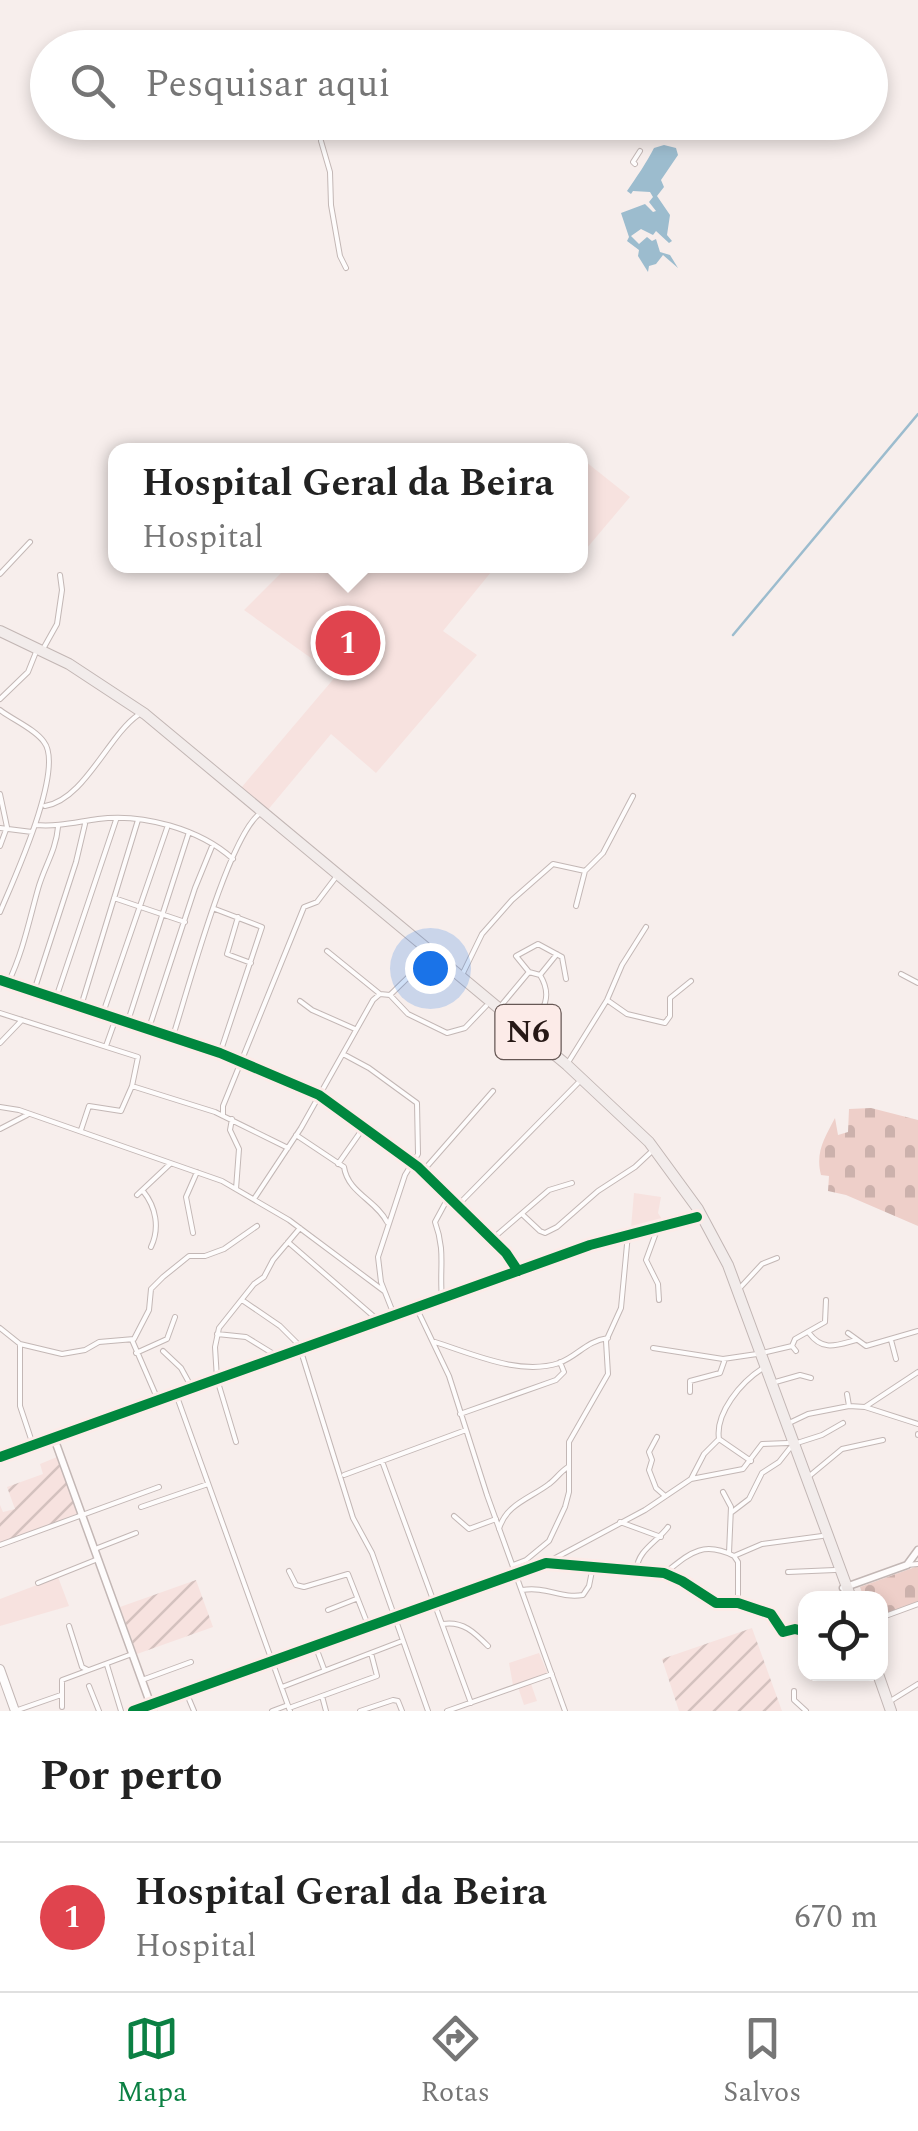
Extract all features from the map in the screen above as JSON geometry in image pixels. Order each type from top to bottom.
[{"type":"highway","name":"N6","points":[[0,634],[96,680],[145,714],[499,1008],[637,1130],[698,1208],[738,1290],[788,1443],[845,1591]]},
{"type":"highway","name":"N6","points":[[39,651],[138,715],[486,1006],[566,1067],[652,1152],[697,1216],[726,1272],[772,1383],[787,1424],[788,1443],[807,1478],[845,1591]]},
{"type":"highway","points":[[878,1681],[888,1708]]},
{"type":"main road","points":[[0,1669],[15,1711]]},
{"type":"street","points":[[321,141],[331,178],[340,256],[346,268]]},
{"type":"street","points":[[634,164],[640,151]]},
{"type":"street","points":[[0,574],[30,542]]},
{"type":"street","points":[[0,699],[28,672],[57,622],[60,575]]},
{"type":"street","points":[[0,710],[38,736],[48,748],[44,806],[0,912]]},
{"type":"street","points":[[44,806],[70,792],[138,715]]},
{"type":"street","points":[[0,794],[7,827],[0,846]]},
{"type":"street","points":[[576,906],[585,871],[602,853],[632,796]]},
{"type":"street","points":[[173,1036],[233,859],[246,826],[259,814]]},
{"type":"street","points":[[35,826],[58,827],[99,819],[138,820],[189,832],[233,859]]},
{"type":"street","points":[[56,998],[116,820]]},
{"type":"street","points":[[81,1006],[138,820]]},
{"type":"street","points":[[34,991],[80,849],[84,823]]},
{"type":"street","points":[[8,982],[25,942],[38,887],[55,850],[58,827]]},
{"type":"street","points":[[0,828],[32,832]]},
{"type":"street","points":[[103,1013],[167,828]]},
{"type":"street","points":[[128,1021],[189,832]]},
{"type":"street","points":[[149,1028],[214,844]]},
{"type":"street","points":[[460,976],[482,934],[536,876],[554,864],[585,871]]},
{"type":"street","points":[[223,1116],[223,1106],[304,907],[317,902],[336,877]]},
{"type":"street","points":[[114,898],[185,922]]},
{"type":"street","points":[[214,909],[262,928],[220,1053]]},
{"type":"street","points":[[238,917],[226,954],[252,963]]},
{"type":"street","points":[[566,1067],[646,927]]},
{"type":"street","points":[[540,975],[529,972],[516,955],[538,944],[557,953],[565,964],[566,979]]},
{"type":"street","points":[[327,951],[380,994],[390,995],[408,1014],[446,1032],[464,1028],[486,1006]]},
{"type":"street","points":[[540,975],[557,953]]},
{"type":"street","points":[[390,995],[428,957]]},
{"type":"street","points":[[499,1008],[529,972]]},
{"type":"street","points":[[901,974],[918,983]]},
{"type":"street","points":[[526,1031],[545,1008],[547,992],[540,975]]},
{"type":"street","points":[[0,980],[173,1036],[319,1095],[423,1171],[511,1259],[518,1271]]},
{"type":"street","points":[[607,1000],[622,1012],[665,1023],[670,1016],[670,998],[691,981]]},
{"type":"street","points":[[254,1199],[380,994]]},
{"type":"street","points":[[300,1001],[355,1029]]},
{"type":"street","points":[[0,1014],[140,1058],[121,1111],[89,1106],[80,1131]]},
{"type":"street","points":[[106,1046],[116,1018]]},
{"type":"street","points":[[0,1043],[22,1020]]},
{"type":"street","points":[[344,1054],[416,1100],[419,1150],[387,1222],[378,1258],[384,1291],[394,1315]]},
{"type":"street","points":[[458,1205],[580,1082]]},
{"type":"street","points":[[132,1086],[215,1112],[288,1148]]},
{"type":"street","points":[[423,1171],[493,1091]]},
{"type":"street","points":[[215,1112],[223,1106]]},
{"type":"street","points":[[0,1107],[80,1131],[236,1189],[300,1228],[384,1291]]},
{"type":"street","points":[[0,1129],[29,1114]]},
{"type":"street","points":[[232,1119],[230,1130],[240,1149],[236,1189]]},
{"type":"street","points":[[338,1164],[364,1126]]},
{"type":"street","points":[[296,1135],[345,1170],[348,1182],[382,1212],[387,1222]]},
{"type":"street","points":[[523,1215],[540,1232],[552,1230],[652,1152]]},
{"type":"street","points":[[137,1195],[170,1164]]},
{"type":"street","points":[[193,1233],[186,1197],[197,1172]]},
{"type":"street","points":[[492,1240],[549,1190],[572,1183]]},
{"type":"street","points":[[144,1191],[155,1214],[156,1236],[151,1247]]},
{"type":"street","points":[[442,1298],[441,1239],[435,1222],[449,1197]]},
{"type":"street","points":[[0,1457],[518,1271],[628,1234],[697,1216]]},
{"type":"street","points":[[132,1340],[145,1321],[153,1300],[152,1290],[163,1277],[189,1256],[205,1256],[224,1249],[257,1226]]},
{"type":"street","points":[[658,1226],[646,1260],[658,1284],[658,1300]]},
{"type":"street","points":[[236,1442],[217,1379],[218,1334],[224,1320],[264,1277],[300,1228]]},
{"type":"street","points":[[513,1565],[526,1560],[550,1539],[568,1498],[574,1430],[608,1374],[608,1338],[622,1308],[628,1234]]},
{"type":"street","points":[[288,1242],[379,1320]]},
{"type":"street","points":[[738,1290],[762,1264],[777,1258]]},
{"type":"street","points":[[242,1300],[280,1326],[301,1349],[353,1518],[372,1553],[428,1711]]},
{"type":"street","points":[[653,1348],[725,1359],[794,1348],[795,1340],[826,1321],[826,1300]]},
{"type":"street","points":[[416,1307],[435,1342],[566,1711]]},
{"type":"street","points":[[136,1352],[167,1339],[176,1318]]},
{"type":"street","points":[[0,1328],[20,1344],[62,1354],[104,1342],[132,1340]]},
{"type":"street","points":[[848,1333],[866,1346],[918,1331]]},
{"type":"street","points":[[809,1333],[821,1345],[834,1347],[856,1340]]},
{"type":"street","points":[[218,1334],[246,1337],[277,1357]]},
{"type":"street","points":[[435,1342],[532,1368],[560,1362],[589,1342],[608,1338]]},
{"type":"street","points":[[132,1340],[158,1401]]},
{"type":"street","points":[[891,1340],[896,1359]]},
{"type":"street","points":[[20,1344],[20,1406],[34,1445]]},
{"type":"street","points":[[163,1351],[181,1368],[192,1388]]},
{"type":"street","points":[[690,1392],[690,1381],[720,1373],[725,1359]]},
{"type":"street","points":[[460,1414],[556,1380],[564,1372],[560,1362]]},
{"type":"street","points":[[691,1480],[704,1454],[719,1439],[720,1417],[749,1378],[762,1368]]},
{"type":"street","points":[[865,1407],[918,1372]]},
{"type":"street","points":[[772,1383],[800,1375],[811,1378]]},
{"type":"street","points":[[176,1394],[289,1708]]},
{"type":"street","points":[[847,1394],[848,1406]]},
{"type":"street","points":[[787,1424],[808,1414],[848,1406],[865,1407],[918,1424]]},
{"type":"street","points":[[132,1711],[152,1708],[186,1692],[546,1562],[645,1510],[691,1480],[736,1473],[762,1444],[822,1435],[843,1423]]},
{"type":"street","points":[[342,1475],[466,1430]]},
{"type":"street","points":[[657,1437],[649,1452],[652,1460],[648,1470],[664,1496]]},
{"type":"street","points":[[54,1438],[152,1708]]},
{"type":"street","points":[[719,1439],[750,1461]]},
{"type":"street","points":[[807,1478],[842,1449],[883,1440]]},
{"type":"street","points":[[774,1442],[788,1443]]},
{"type":"street","points":[[732,1512],[749,1499],[762,1473],[779,1462],[788,1443]]},
{"type":"street","points":[[382,1460],[472,1703]]},
{"type":"street","points":[[499,1528],[506,1514],[568,1466]]},
{"type":"street","points":[[141,1508],[208,1484]]},
{"type":"street","points":[[0,1544],[160,1488]]},
{"type":"street","points":[[723,1492],[732,1512],[731,1554],[738,1562],[738,1603]]},
{"type":"street","points":[[454,1516],[470,1529],[496,1520]]},
{"type":"street","points":[[620,1522],[661,1536]]},
{"type":"street","points":[[637,1569],[636,1562],[644,1550],[668,1527]]},
{"type":"street","points":[[94,1549],[136,1533]]},
{"type":"street","points":[[664,1573],[690,1552],[731,1554],[769,1542],[822,1536]]},
{"type":"street","points":[[907,1565],[918,1550]]},
{"type":"street","points":[[38,1582],[98,1559]]},
{"type":"street","points":[[546,1562],[664,1573],[716,1603],[738,1603],[771,1614],[783,1632],[798,1629]]},
{"type":"street","points":[[850,1591],[907,1565],[918,1564]]},
{"type":"street","points":[[522,1590],[545,1588],[578,1596],[587,1591],[593,1566]]},
{"type":"street","points":[[788,1572],[835,1570]]},
{"type":"street","points":[[289,1571],[296,1585],[304,1587],[346,1573],[368,1626]]},
{"type":"street","points":[[328,1610],[358,1599]]},
{"type":"street","points":[[888,1615],[918,1604]]},
{"type":"street","points":[[443,1624],[466,1627],[488,1646]]},
{"type":"street","points":[[69,1626],[82,1667],[90,1670]]},
{"type":"street","points":[[282,1687],[402,1641]]},
{"type":"street","points":[[315,1645],[324,1670]]},
{"type":"street","points":[[272,1711],[377,1676],[371,1653]]},
{"type":"street","points":[[62,1707],[62,1680],[132,1654]]},
{"type":"street","points":[[142,1680],[192,1662]]},
{"type":"street","points":[[107,1664],[121,1711]]},
{"type":"street","points":[[448,1711],[552,1674]]},
{"type":"street","points":[[888,1708],[918,1684]]},
{"type":"street","points":[[89,1686],[99,1711]]},
{"type":"street","points":[[794,1691],[794,1700],[806,1711]]},
{"type":"street","points":[[186,1692],[194,1711]]},
{"type":"street","points":[[15,1711],[61,1695]]},
{"type":"street","points":[[322,1696],[326,1711]]},
{"type":"street","points":[[360,1711],[392,1700],[398,1701],[402,1711]]},
{"type":"shaded area","points":[[588,464],[630,497],[588,547]]},
{"type":"shaded area","points":[[281,573],[490,573],[443,631],[477,655],[376,773],[331,734],[267,811],[241,788],[336,676],[244,610]]},
{"type":"shaded area","points":[[634,1193],[661,1197],[658,1213],[665,1224],[631,1228]]},
{"type":"shaded area","points":[[57,1457],[80,1513],[0,1543],[0,1505],[3,1512],[15,1509],[7,1487],[43,1474],[40,1464]]},
{"type":"shaded area","points":[[58,1577],[69,1606],[0,1626],[0,1599]]},
{"type":"shaded area","points":[[196,1580],[213,1627],[137,1654],[120,1607]]},
{"type":"shaded area","points":[[752,1628],[782,1711],[679,1711],[662,1659]]},
{"type":"shaded area","points":[[539,1653],[548,1674],[530,1681],[537,1701],[524,1705],[517,1684],[513,1685],[509,1663]]},
{"type":"green space","points":[[871,1108],[918,1120],[918,1226],[828,1191],[829,1176],[821,1175],[820,1152],[835,1118],[838,1135],[848,1132],[849,1109]]},
{"type":"green space","points":[[918,1566],[918,1603],[888,1614],[888,1591],[861,1591],[860,1587]]},
{"type":"water","points":[[654,148],[676,148],[678,155],[661,180],[664,187],[657,196],[670,215],[667,235],[672,241],[669,243],[656,231],[653,235],[641,229],[631,236],[639,244],[647,237],[656,239],[660,252],[670,255],[678,268],[663,255],[649,266],[648,272],[638,256],[639,250],[627,241],[621,213],[645,204],[656,211],[649,202],[653,197],[650,192],[627,191]]},
{"type":"waterway","points":[[733,635],[918,414]]},
{"type":"cycle path","points":[[0,980],[220,1053],[319,1095],[418,1167],[506,1253],[518,1271]]},
{"type":"cycle path","points":[[0,1457],[590,1245],[697,1217]]},
{"type":"cycle path","points":[[133,1711],[546,1563],[664,1573],[716,1603],[738,1603],[771,1614],[783,1632],[798,1630]]},
{"type":"place","name":"Hospital Geral da Beira","points":[[348,643]]}]
